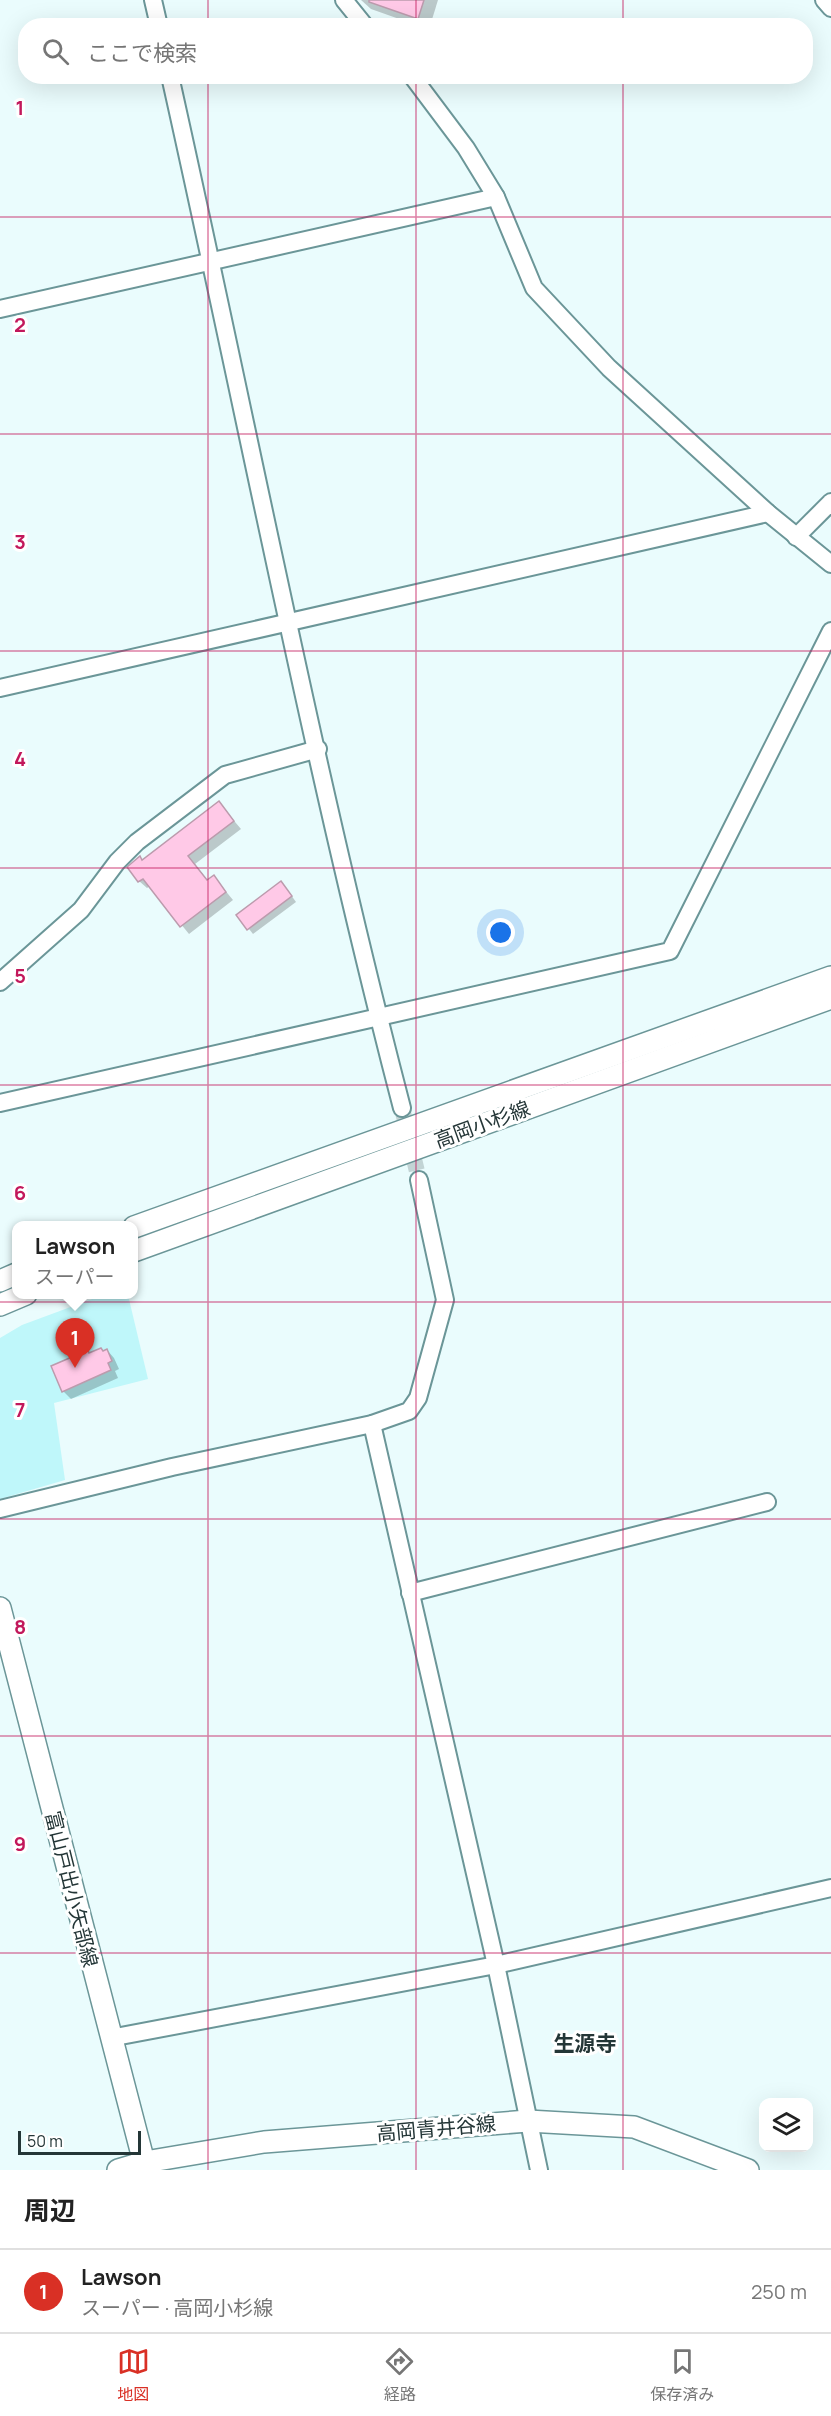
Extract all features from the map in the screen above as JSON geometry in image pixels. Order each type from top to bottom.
[{"type":"main road","name":"高岡小杉線","points":[[138,1226],[831,977]]},
{"type":"main road","name":"高岡小杉線","points":[[138,1250],[831,998]]},
{"type":"main road","points":[[0,1305],[14,1299]]},
{"type":"main road","name":"富山戸出小矢部線","points":[[0,1608],[110,2038],[146,2166]]},
{"type":"main road","name":"高岡青井谷線","points":[[118,2170],[264,2142],[528,2121],[634,2127],[748,2170]]},
{"type":"street","points":[[153,0],[157,18]]},
{"type":"street","points":[[344,0],[359,18]]},
{"type":"street","points":[[824,0],[831,8]]},
{"type":"street","points":[[172,84],[318,749],[402,1108]]},
{"type":"street","points":[[418,84],[466,148],[496,197],[534,288],[609,368],[768,513],[831,564]]},
{"type":"street","points":[[0,309],[496,197]]},
{"type":"street","points":[[796,537],[831,502]]},
{"type":"street","points":[[0,688],[290,624],[768,513]]},
{"type":"street","points":[[0,1103],[670,951],[831,631]]},
{"type":"street","points":[[0,982],[81,910],[117,862],[137,842],[225,775],[318,749]]},
{"type":"street","points":[[0,1509],[172,1467],[372,1424],[409,1412],[418,1398],[445,1300],[419,1180]]},
{"type":"street","points":[[372,1424],[496,1965],[539,2170]]},
{"type":"street","points":[[410,1593],[767,1502]]},
{"type":"street","points":[[110,2038],[496,1965],[831,1888]]},
{"type":"shaded area","points":[[92,1299],[129,1299],[148,1379],[54,1403],[65,1480],[0,1499],[0,1338],[22,1325]]},
{"type":"building","points":[[369,0],[424,0],[418,18],[369,2]]},
{"type":"building","points":[[219,801],[234,821],[188,856],[207,880],[214,875],[226,892],[180,927],[143,879],[138,882],[127,867],[140,856],[142,860]]},
{"type":"building","points":[[281,881],[292,896],[247,930],[236,915]]},
{"type":"building","points":[[101,1348],[103,1351],[107,1349],[112,1361],[108,1363],[111,1370],[62,1392],[51,1366],[88,1350],[89,1353]]},
{"type":"tunnel","points":[[402,1108],[419,1180]]},
{"type":"place","name":"Lawson","points":[[75,1368]]},
{"type":"district","name":"生源寺","points":[[585,2043]]}]
